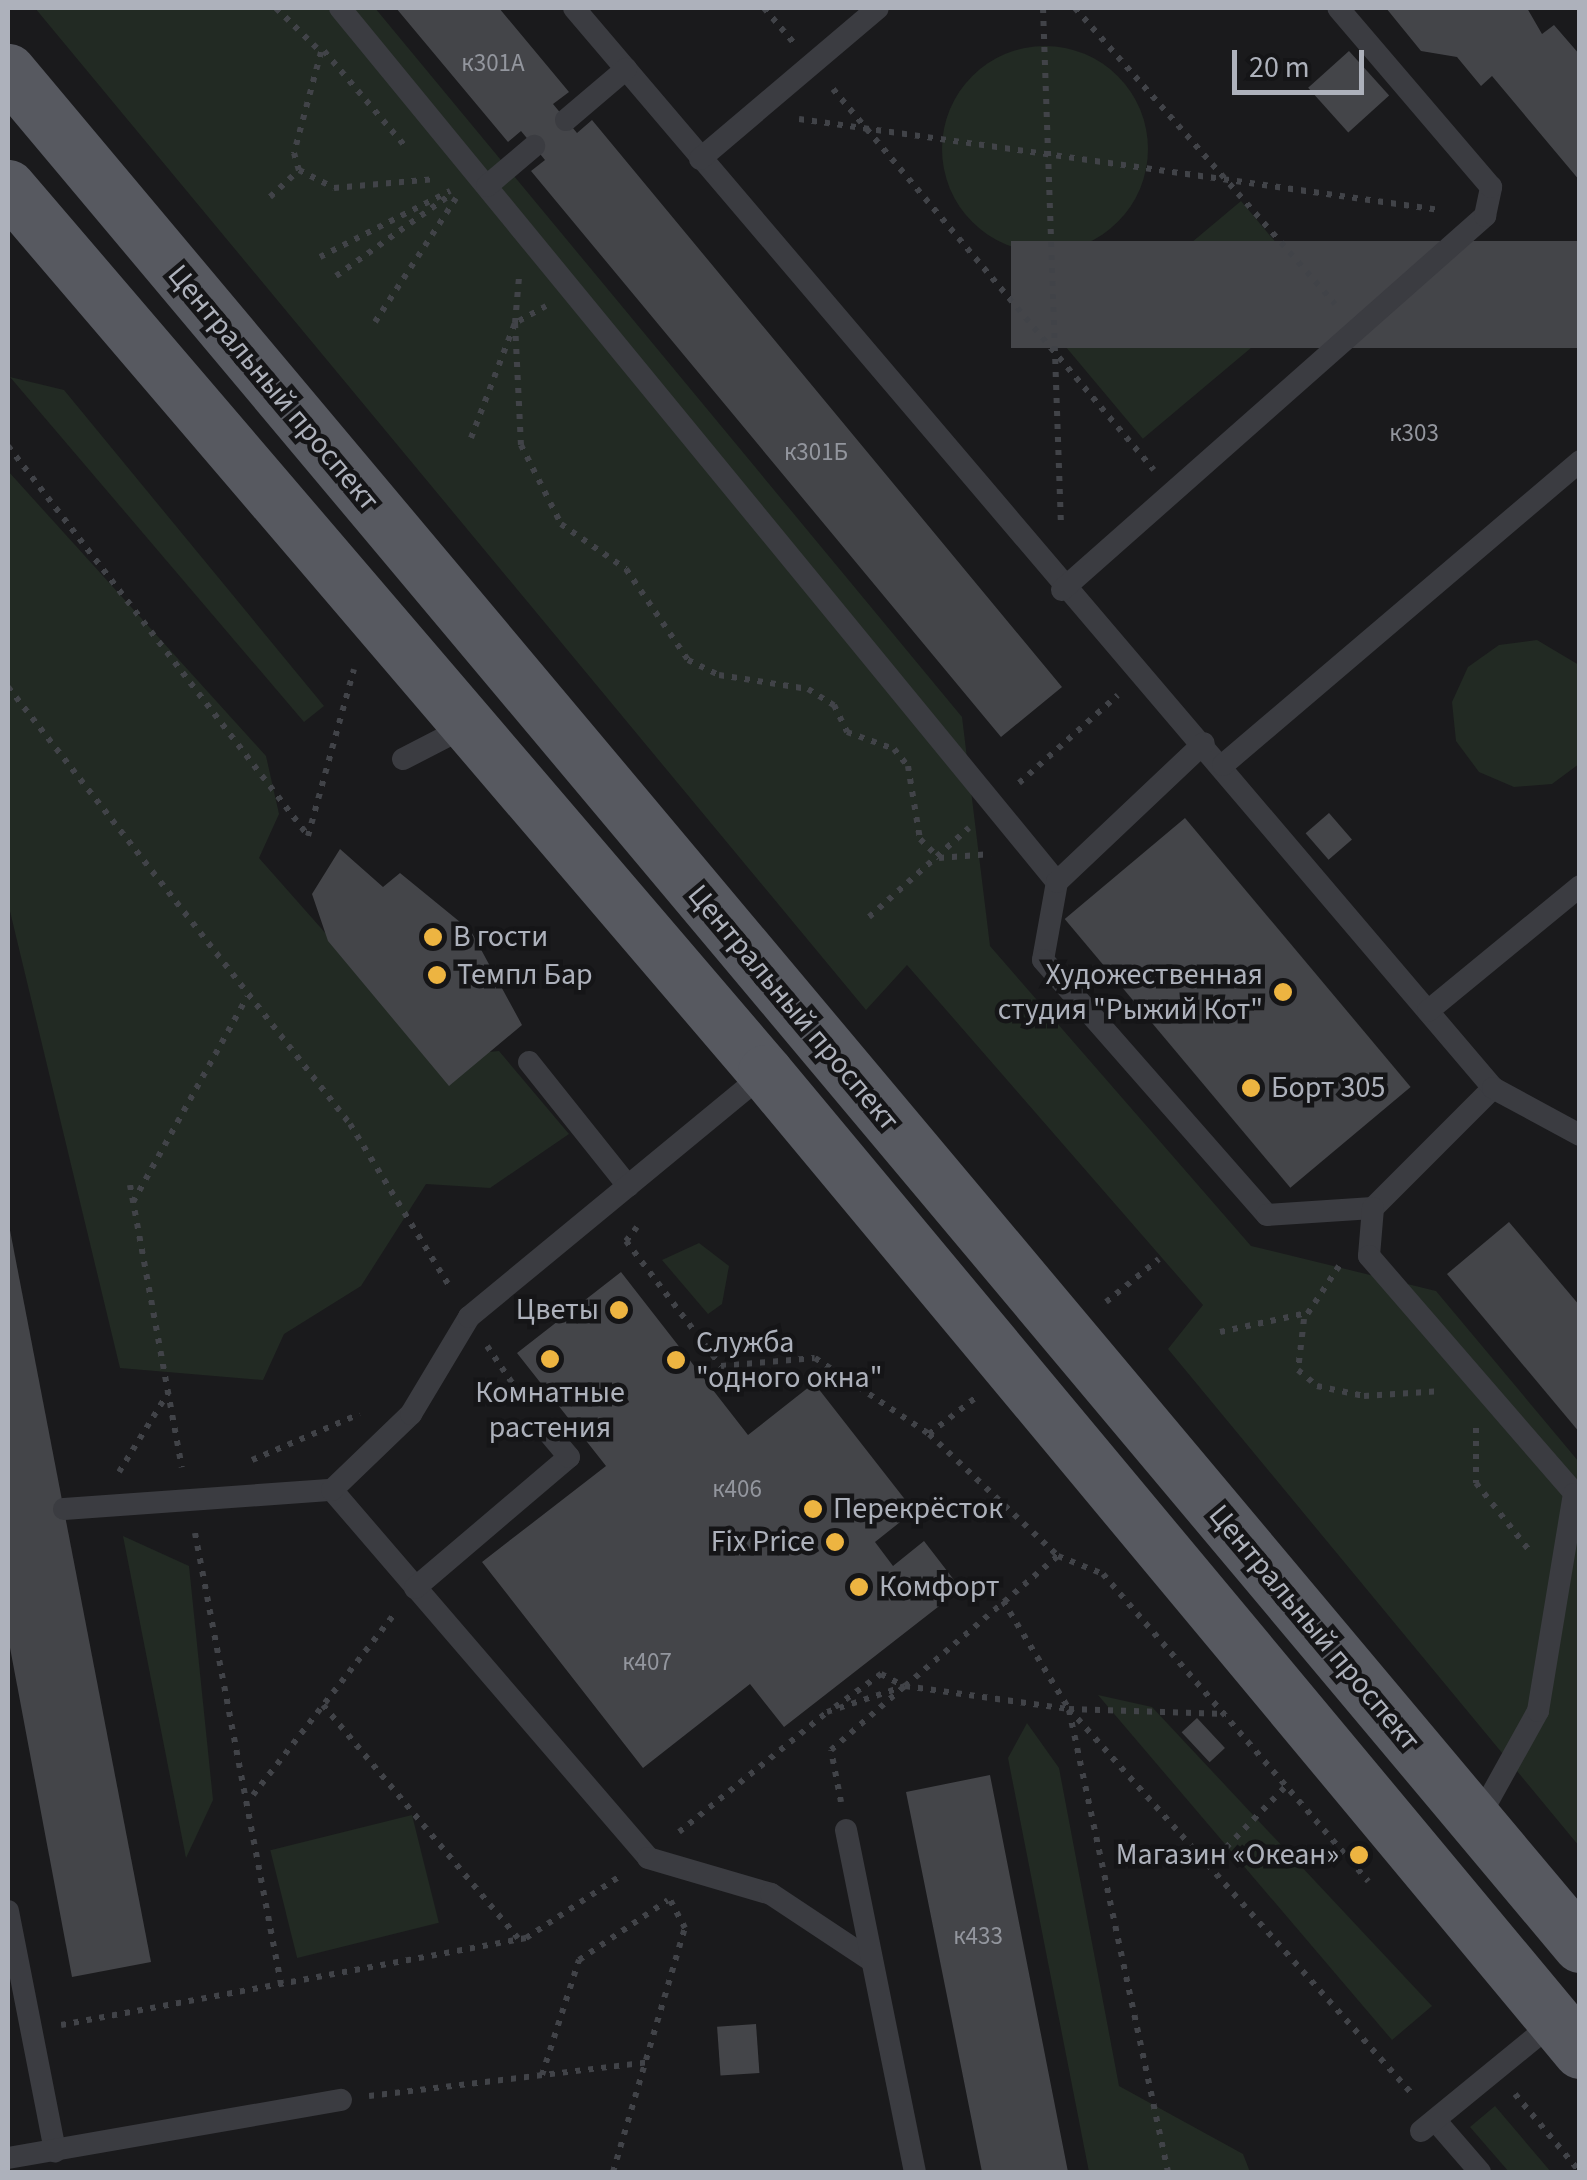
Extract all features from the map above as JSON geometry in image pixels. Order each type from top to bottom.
[{"type":"main road","name":"Центральный проспект","points":[[8,71],[1580,1945]]},
{"type":"main road","name":"Центральный проспект","points":[[16,214],[468,726],[765,1072],[1567,2037]]},
{"type":"lane","points":[[340,8],[1057,882]]},
{"type":"lane","points":[[574,8],[1062,590],[1204,742],[1493,1088],[1580,1135]]},
{"type":"lane","points":[[700,159],[878,8]]},
{"type":"lane","points":[[1062,590],[1174,494],[1175,482],[1485,216],[1491,187],[1338,8]]},
{"type":"lane","points":[[566,120],[626,69]]},
{"type":"lane","points":[[487,186],[534,146]]},
{"type":"lane","points":[[1223,765],[1580,461]]},
{"type":"lane","points":[[403,759],[468,726]]},
{"type":"lane","points":[[1204,742],[1057,882],[1043,960],[1267,1215],[1327,1218],[1373,1208],[1493,1088]]},
{"type":"lane","points":[[1428,1011],[1580,886]]},
{"type":"lane","points":[[529,1062],[628,1186]]},
{"type":"lane","points":[[64,1509],[102,1500],[189,1504],[332,1490],[428,1385],[469,1317],[765,1072]]},
{"type":"lane","points":[[1373,1208],[1369,1256],[1577,1497],[1538,1711],[1477,1821]]},
{"type":"lane","points":[[416,1588],[568,1457],[547,1431]]},
{"type":"lane","points":[[332,1490],[648,1858],[771,1894],[872,1961]]},
{"type":"lane","points":[[846,1830],[915,2172]]},
{"type":"lane","points":[[8,1911],[55,2151]]},
{"type":"lane","points":[[1480,2172],[1428,2126],[1495,2070],[1567,2037]]},
{"type":"lane","points":[[8,2158],[341,2100]]},
{"type":"path","points":[[276,8],[321,52],[408,150]]},
{"type":"path","points":[[764,8],[1174,494]]},
{"type":"path","points":[[1043,8],[1044,156],[1058,357],[1062,590]]},
{"type":"path","points":[[1075,8],[1356,327]]},
{"type":"path","points":[[320,257],[464,184],[434,179],[334,188],[299,170],[294,153],[321,52]]},
{"type":"path","points":[[753,114],[1485,216]]},
{"type":"path","points":[[421,164],[434,179]]},
{"type":"path","points":[[270,197],[299,170]]},
{"type":"path","points":[[336,276],[464,184],[374,322]]},
{"type":"path","points":[[519,273],[515,323],[521,445],[561,524],[626,569],[688,660],[719,676],[808,689],[834,704],[847,732],[894,749],[908,766],[920,839],[938,858],[1012,860]]},
{"type":"path","points":[[470,438],[515,323]]},
{"type":"path","points":[[8,446],[308,836],[354,668]]},
{"type":"path","points":[[342,653],[365,681]]},
{"type":"path","points":[[8,688],[247,998],[350,1124],[469,1317],[547,1431]]},
{"type":"path","points":[[133,1202],[247,998]]},
{"type":"path","points":[[130,1185],[189,1504],[252,1796],[282,1984]]},
{"type":"path","points":[[648,1211],[626,1241],[720,1366],[816,1358],[928,1434],[1058,1556],[1102,1574],[1375,1889]]},
{"type":"path","points":[[1327,1218],[1342,1259],[1308,1313],[1298,1370],[1317,1386],[1364,1396],[1410,1390]]},
{"type":"path","points":[[1220,1332],[1308,1313]]},
{"type":"path","points":[[238,1466],[428,1385]]},
{"type":"path","points":[[102,1500],[168,1392]]},
{"type":"path","points":[[1476,1483],[1520,1548],[1550,1554]]},
{"type":"path","points":[[846,1830],[831,1750],[1058,1556]]},
{"type":"path","points":[[252,1796],[416,1588]]},
{"type":"path","points":[[1003,1601],[1069,1709],[1428,2126]]},
{"type":"path","points":[[31,2030],[518,1939],[648,1858],[827,1712],[881,1674],[905,1686],[1069,1709],[1227,1714]]},
{"type":"path","points":[[827,1712],[905,1686]]},
{"type":"path","points":[[323,1705],[518,1939]]},
{"type":"path","points":[[1069,1709],[1168,2172]]},
{"type":"path","points":[[1208,1866],[1286,1786]]},
{"type":"path","points":[[613,2172],[651,2062],[684,1928],[648,1858]]},
{"type":"path","points":[[542,2075],[578,1960],[670,1899]]},
{"type":"path","points":[[341,2100],[651,2062]]},
{"type":"path","points":[[1495,2070],[1580,2172]]},
{"type":"shaded area","points":[[35,8],[375,8],[962,717],[990,946],[1251,1246],[1436,1291],[1579,1462],[1579,1846],[1168,1349],[1203,1305],[907,965],[866,1010]]},
{"type":"shaded area","points":[[1045,46],[1085,54],[1118,76],[1140,109],[1148,149],[1140,189],[1118,222],[1085,244],[1045,252],[1005,244],[972,222],[950,189],[942,149],[950,109],[972,76],[1005,54]]},
{"type":"shaded area","points":[[1241,201],[1317,292],[1143,439],[1066,348]]},
{"type":"shaded area","points":[[10,377],[64,390],[324,706],[304,722]]},
{"type":"shaded area","points":[[8,471],[266,756],[279,814],[259,858],[435,1057],[499,1051],[569,1134],[490,1188],[426,1184],[361,1286],[284,1334],[263,1380],[120,1368],[8,903]]},
{"type":"shaded area","points":[[1537,640],[1579,665],[1579,764],[1552,784],[1514,787],[1479,772],[1456,741],[1452,702],[1468,667],[1499,645]]},
{"type":"shaded area","points":[[699,1243],[729,1266],[722,1304],[708,1314],[662,1260]]},
{"type":"shaded area","points":[[123,1536],[189,1566],[213,1800],[186,1858]]},
{"type":"shaded area","points":[[1098,1695],[1152,1707],[1432,2006],[1392,2040]]},
{"type":"shaded area","points":[[1027,1723],[1059,1768],[1119,2086],[1243,2154],[1250,2172],[1089,2172],[1008,1758]]},
{"type":"shaded area","points":[[412,1815],[439,1923],[297,1958],[270,1850]]},
{"type":"shaded area","points":[[1495,2106],[1551,2172],[1509,2172],[1470,2127]]},
{"type":"building","points":[[396,8],[499,8],[569,92],[553,104],[577,133],[592,120],[1062,687],[1001,737],[531,171],[545,160],[521,131],[508,142]]},
{"type":"building","points":[[1386,8],[1527,8],[1542,34],[1554,25],[1580,55],[1580,181],[1492,76],[1481,86],[1457,57],[1421,51]]},
{"type":"building","points":[[1349,51],[1389,96],[1348,132],[1308,88]]},
{"type":"building","points":[[1011,241],[1580,241],[1580,348],[1011,348]]},
{"type":"building","points":[[1329,813],[1352,839],[1329,860],[1306,833]]},
{"type":"building","points":[[1185,818],[1411,1087],[1290,1188],[1065,919]]},
{"type":"building","points":[[340,849],[383,887],[400,873],[471,931],[522,1025],[449,1086],[328,941],[312,894]]},
{"type":"building","points":[[1509,1222],[1580,1306],[1580,1433],[1447,1274]]},
{"type":"building","points":[[9,1225],[151,1962],[72,1977],[8,1637]]},
{"type":"building","points":[[621,1272],[748,1435],[814,1383],[914,1511],[875,1542],[893,1566],[924,1541],[961,1589],[784,1727],[750,1684],[643,1768],[482,1562],[606,1466],[517,1353]]},
{"type":"building","points":[[1197,1718],[1225,1748],[1210,1762],[1182,1732]]},
{"type":"building","points":[[990,1775],[1068,2172],[982,2172],[906,1792]]},
{"type":"building","points":[[756,2024],[759,2073],[721,2076],[717,2027]]},
{"type":"place","name":"В гости","points":[[433,937]]},
{"type":"place","name":"Темпл Бар","points":[[437,975]]},
{"type":"place","name":"Художественная студия \"Рыжий Кот\"","points":[[1283,992]]},
{"type":"place","name":"Борт 305","points":[[1251,1088]]},
{"type":"place","name":"Цветы","points":[[619,1310]]},
{"type":"place","name":"Комнатные растения","points":[[550,1359]]},
{"type":"place","name":"Служба \"одного окна\"","points":[[676,1360]]},
{"type":"place","name":"Перекрёсток","points":[[813,1509]]},
{"type":"place","name":"Fix Price","points":[[835,1542]]},
{"type":"place","name":"Комфорт","points":[[859,1587]]},
{"type":"place","name":"Магазин «Океан»","points":[[1359,1855]]}]
